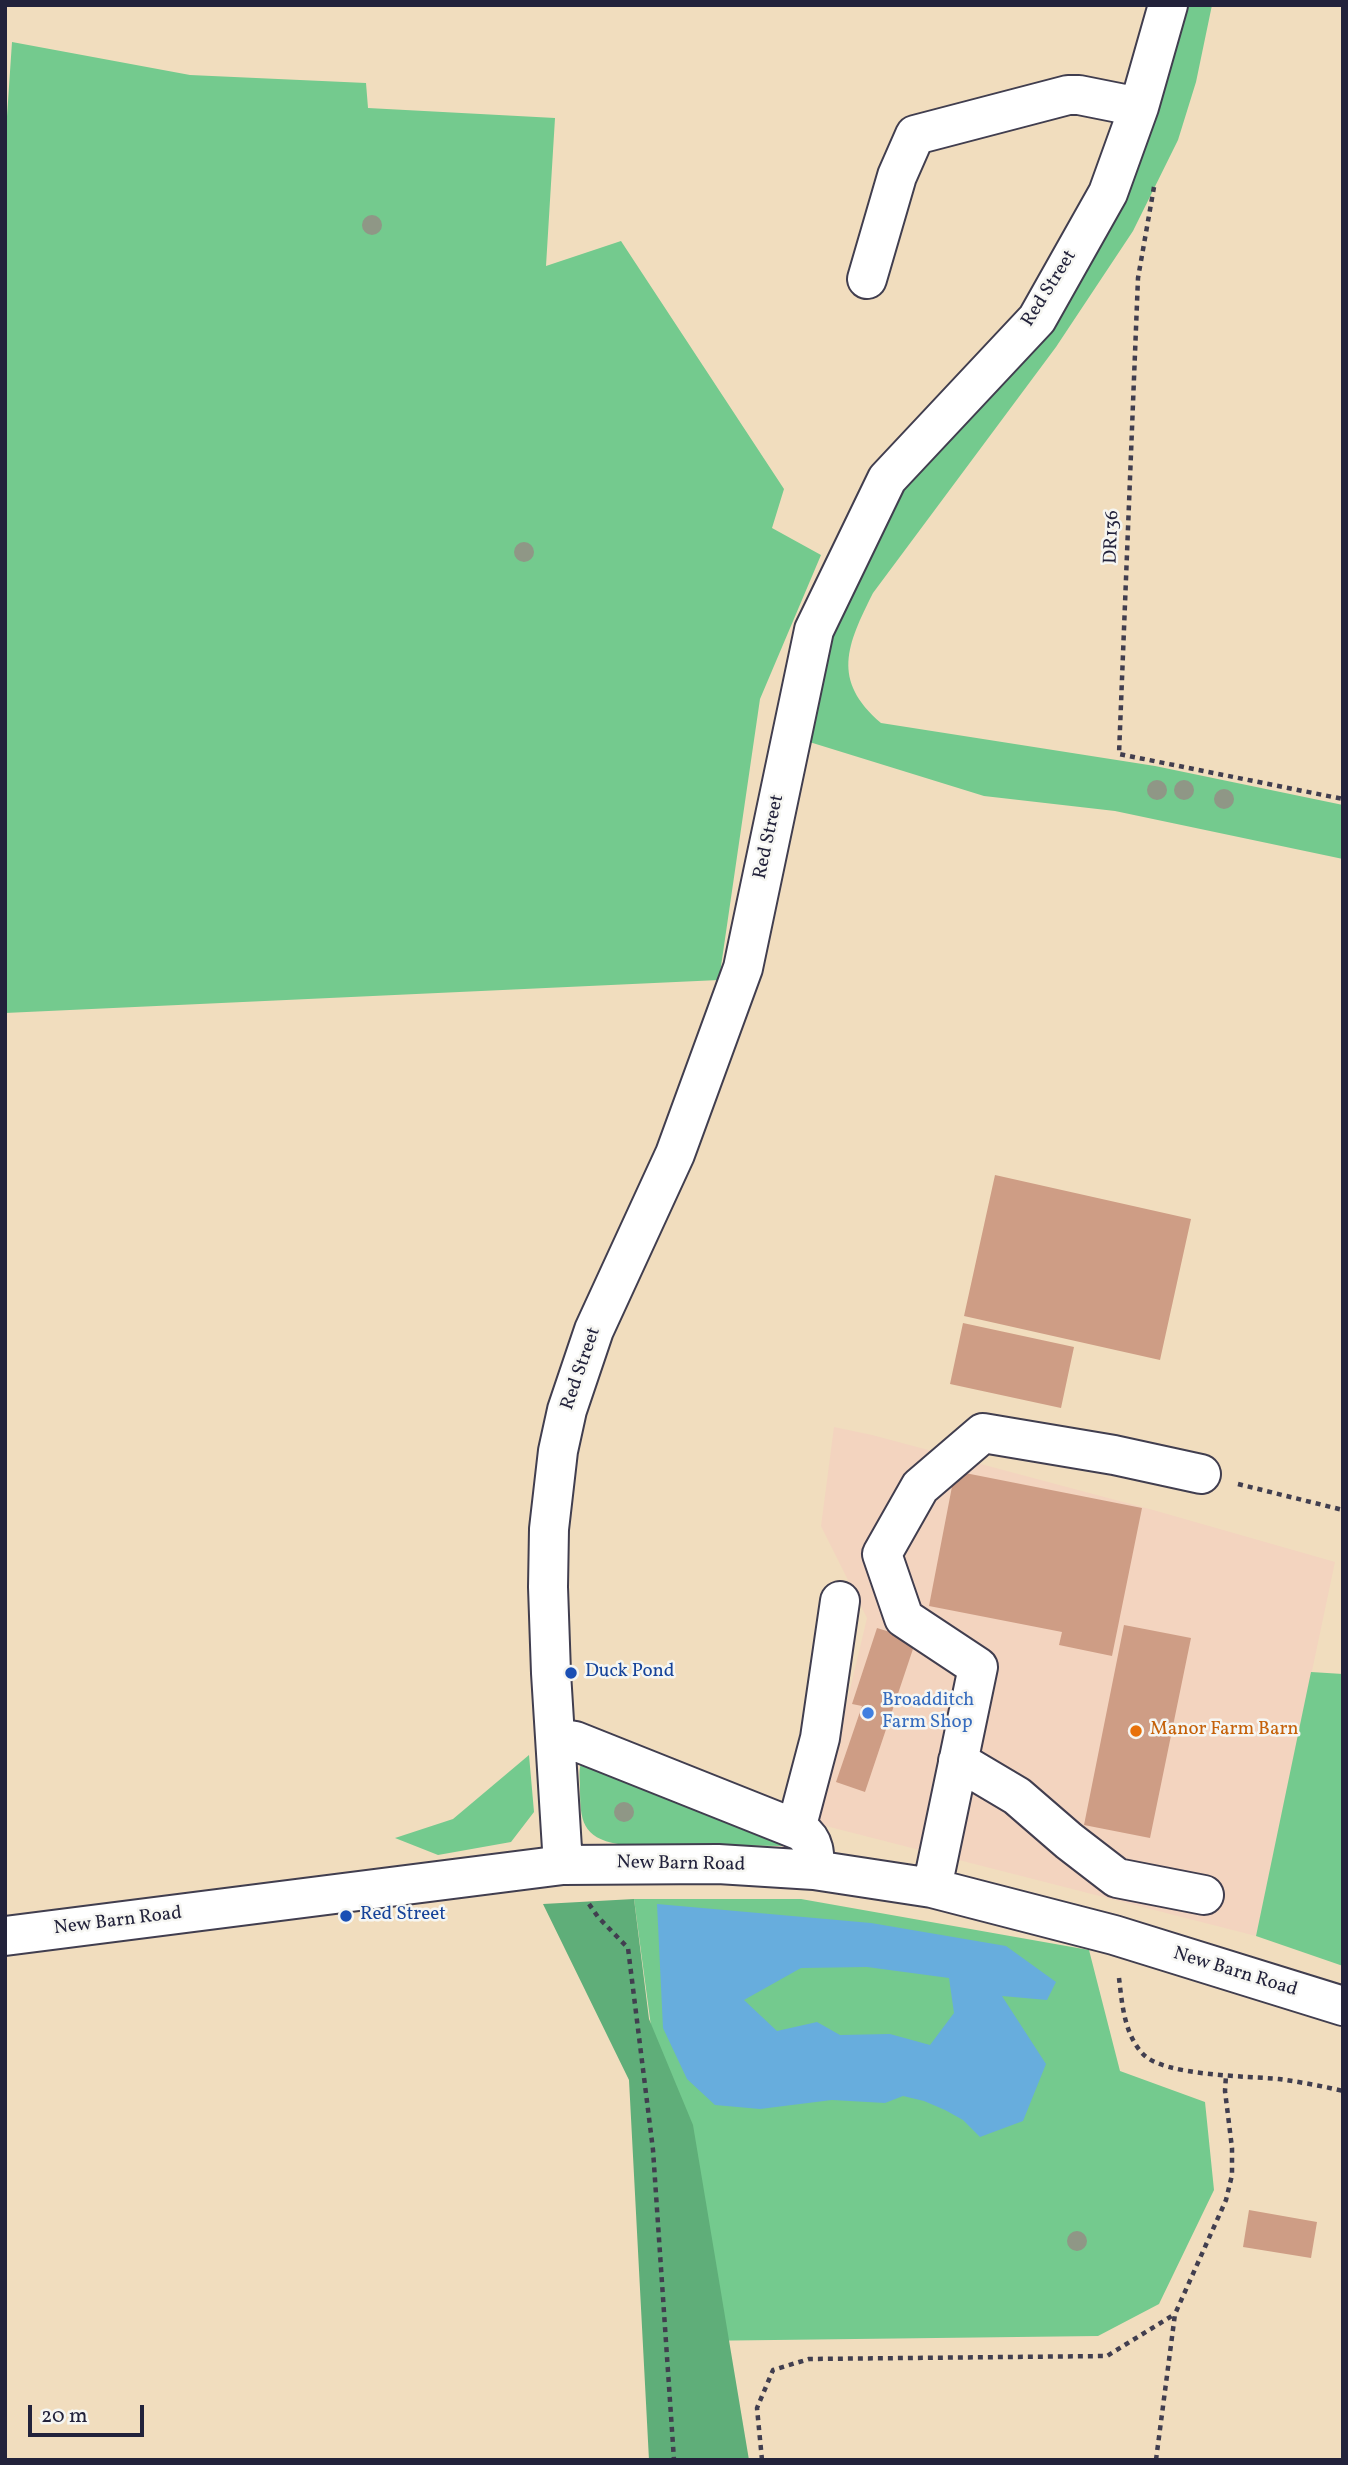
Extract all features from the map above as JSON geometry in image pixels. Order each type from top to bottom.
[{"type":"street","name":"Red Street","points":[[563,1865],[551,1673],[549,1529],[558,1451],[568,1410],[594,1330],[675,1154],[743,968],[814,630],[887,479],[1037,319],[1108,192],[1139,107],[1168,5]]},
{"type":"street","points":[[867,279],[897,176],[915,135],[1068,95],[1139,107]]},
{"type":"street","points":[[932,1888],[978,1667],[904,1618],[882,1554],[919,1488],[983,1433],[1115,1455],[1201,1474]]},
{"type":"street","points":[[796,1829],[820,1738],[840,1601]]},
{"type":"street","points":[[557,1738],[575,1741],[796,1829],[812,1842],[814,1870]]},
{"type":"street","points":[[958,1761],[1017,1796],[1069,1842],[1117,1878],[1204,1895]]},
{"type":"street","name":"New Barn Road","points":[[5,1936],[563,1865],[718,1864],[814,1870],[932,1888],[1114,1935],[1343,2006]]},
{"type":"path","name":"DR136","points":[[1157,174],[1138,278],[1119,754],[1343,799]]},
{"type":"path","points":[[1201,1474],[1343,1510]]},
{"type":"path","points":[[563,1865],[598,1917],[628,1948],[653,2150],[674,2460]]},
{"type":"path","points":[[1114,1935],[1125,2018],[1142,2053],[1150,2060],[1201,2073],[1282,2080],[1343,2091]]},
{"type":"path","points":[[1156,2460],[1175,2314],[1226,2200],[1232,2175],[1226,2075]]},
{"type":"path","points":[[762,2460],[757,2408],[773,2370],[809,2359],[1107,2356],[1175,2314]]},
{"type":"shaded area","points":[[834,1427],[1153,1510],[1335,1562],[1256,1936],[818,1824],[867,1618],[821,1526]]},
{"type":"green space","points":[[1184,5],[1212,5],[1196,82],[1178,140],[1133,231],[1056,347],[873,593],[851,646],[848,661],[850,677],[855,692],[865,707],[881,723],[1155,766],[1343,805],[1343,859],[1115,811],[984,796],[803,740],[810,655],[887,495],[1076,266]]},
{"type":"green space","points":[[12,42],[190,75],[366,83],[368,108],[555,118],[546,266],[621,241],[784,489],[772,528],[821,555],[760,699],[719,980],[5,1013],[5,146]]},
{"type":"green space","points":[[1311,1672],[1343,1674],[1343,1966],[1256,1936]]},
{"type":"green space","points":[[529,1755],[534,1812],[511,1842],[438,1855],[395,1838],[453,1819]]},
{"type":"green space","points":[[582,1761],[787,1840],[785,1846],[618,1844],[606,1841],[590,1832],[583,1818],[580,1799]]},
{"type":"green space","points":[[634,1899],[801,1899],[1089,1950],[1120,2071],[1205,2102],[1214,2190],[1159,2304],[1098,2336],[693,2341]]},
{"type":"green space","points":[[634,1899],[649,2019],[693,2125],[749,2460],[649,2460],[629,2080],[543,1904]]},
{"type":"water","points":[[657,1904],[871,1923],[1006,1946],[1056,1982],[1047,2000],[1002,1996],[1046,2064],[1023,2121],[980,2137],[963,2120],[945,2110],[903,2096],[885,2103],[832,2100],[760,2109],[715,2105],[687,2079],[663,2028]],"holes":[[[867,1967],[949,1978],[954,2013],[930,2045],[890,2034],[840,2035],[817,2022],[777,2031],[744,2000],[801,1968]]]},
{"type":"building","points":[[995,1175],[1191,1219],[1160,1360],[964,1316]]},
{"type":"building","points":[[963,1323],[1074,1347],[1061,1408],[950,1384]]},
{"type":"building","points":[[955,1471],[1142,1508],[1112,1656],[1059,1645],[1062,1632],[929,1606]]},
{"type":"building","points":[[1124,1625],[1191,1638],[1150,1838],[1084,1825]]},
{"type":"building","points":[[877,1628],[916,1640],[865,1792],[836,1782],[862,1706],[852,1704]]},
{"type":"building","points":[[1249,2210],[1317,2222],[1311,2258],[1243,2247]]},
{"type":"place","name":"Duck Pond","points":[[571,1673]]},
{"type":"place","name":"Broadditch Farm Shop","points":[[868,1713]]},
{"type":"place","name":"Manor Farm Barn","points":[[1136,1731]]},
{"type":"place","name":"Red Street","points":[[346,1916]]}]
